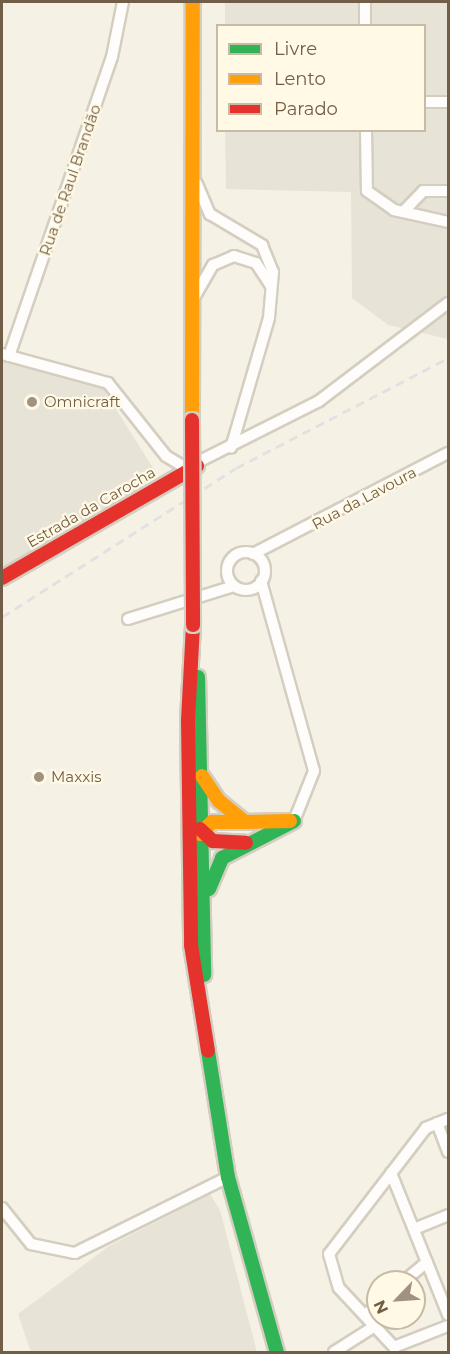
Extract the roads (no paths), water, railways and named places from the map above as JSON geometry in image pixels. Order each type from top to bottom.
[{"type":"main road","points":[[193,2],[193,626],[188,840],[191,945],[228,1177],[278,1353]]},
{"type":"main road","name":"Estrada da Carocha","points":[[2,578],[197,466]]},
{"type":"main road","points":[[193,626],[204,831],[205,1041]]},
{"type":"main road","points":[[202,776],[219,801],[245,822]]},
{"type":"main road","points":[[189,789],[196,826],[213,841],[246,843]]},
{"type":"main road","points":[[188,840],[204,831],[212,822],[294,821]]},
{"type":"main road","points":[[204,912],[212,875],[222,858],[246,843],[294,821]]},
{"type":"street","name":"Rua de Raul Brandão","points":[[4,356],[112,57],[123,2]]},
{"type":"street","points":[[365,2],[365,24]]},
{"type":"street","points":[[426,102],[448,102]]},
{"type":"street","points":[[366,132],[367,191],[403,212],[448,222]]},
{"type":"street","points":[[194,174],[210,214],[249,236],[269,256],[273,289],[269,318],[231,448]]},
{"type":"street","points":[[403,212],[423,191],[448,191]]},
{"type":"street","points":[[193,302],[213,265],[234,256],[256,263],[273,289]]},
{"type":"street","points":[[4,356],[108,383],[166,456],[176,465],[197,466],[319,401],[448,303]]},
{"type":"street","name":"Rua da Lavoura","points":[[281,544],[448,453]]},
{"type":"street","points":[[212,589],[227,572],[233,557],[253,554],[281,544]]},
{"type":"street","points":[[281,544],[263,566],[261,581],[314,771],[294,821]]},
{"type":"street","points":[[253,554],[263,566]]},
{"type":"street","points":[[227,572],[234,586]]},
{"type":"street","points":[[249,590],[261,581]]},
{"type":"street","points":[[128,619],[212,589],[234,586],[249,590],[268,612]]},
{"type":"street","points":[[365,1315],[339,1288],[329,1254],[426,1128],[448,1119]]},
{"type":"street","points":[[437,1124],[448,1152]]},
{"type":"street","points":[[392,1173],[448,1315]]},
{"type":"street","points":[[2,1210],[31,1244],[75,1253],[228,1177]]},
{"type":"street","points":[[414,1229],[448,1215]]},
{"type":"street","points":[[418,1270],[427,1262]]},
{"type":"street","points":[[379,1330],[394,1347],[448,1326]]},
{"type":"street","points":[[334,1353],[369,1330]]},
{"type":"railway","points":[[2,617],[236,468],[448,358]]},
{"type":"place","name":"Omnicraft","points":[[32,402]]},
{"type":"place","name":"Maxxis","points":[[39,777]]}]
